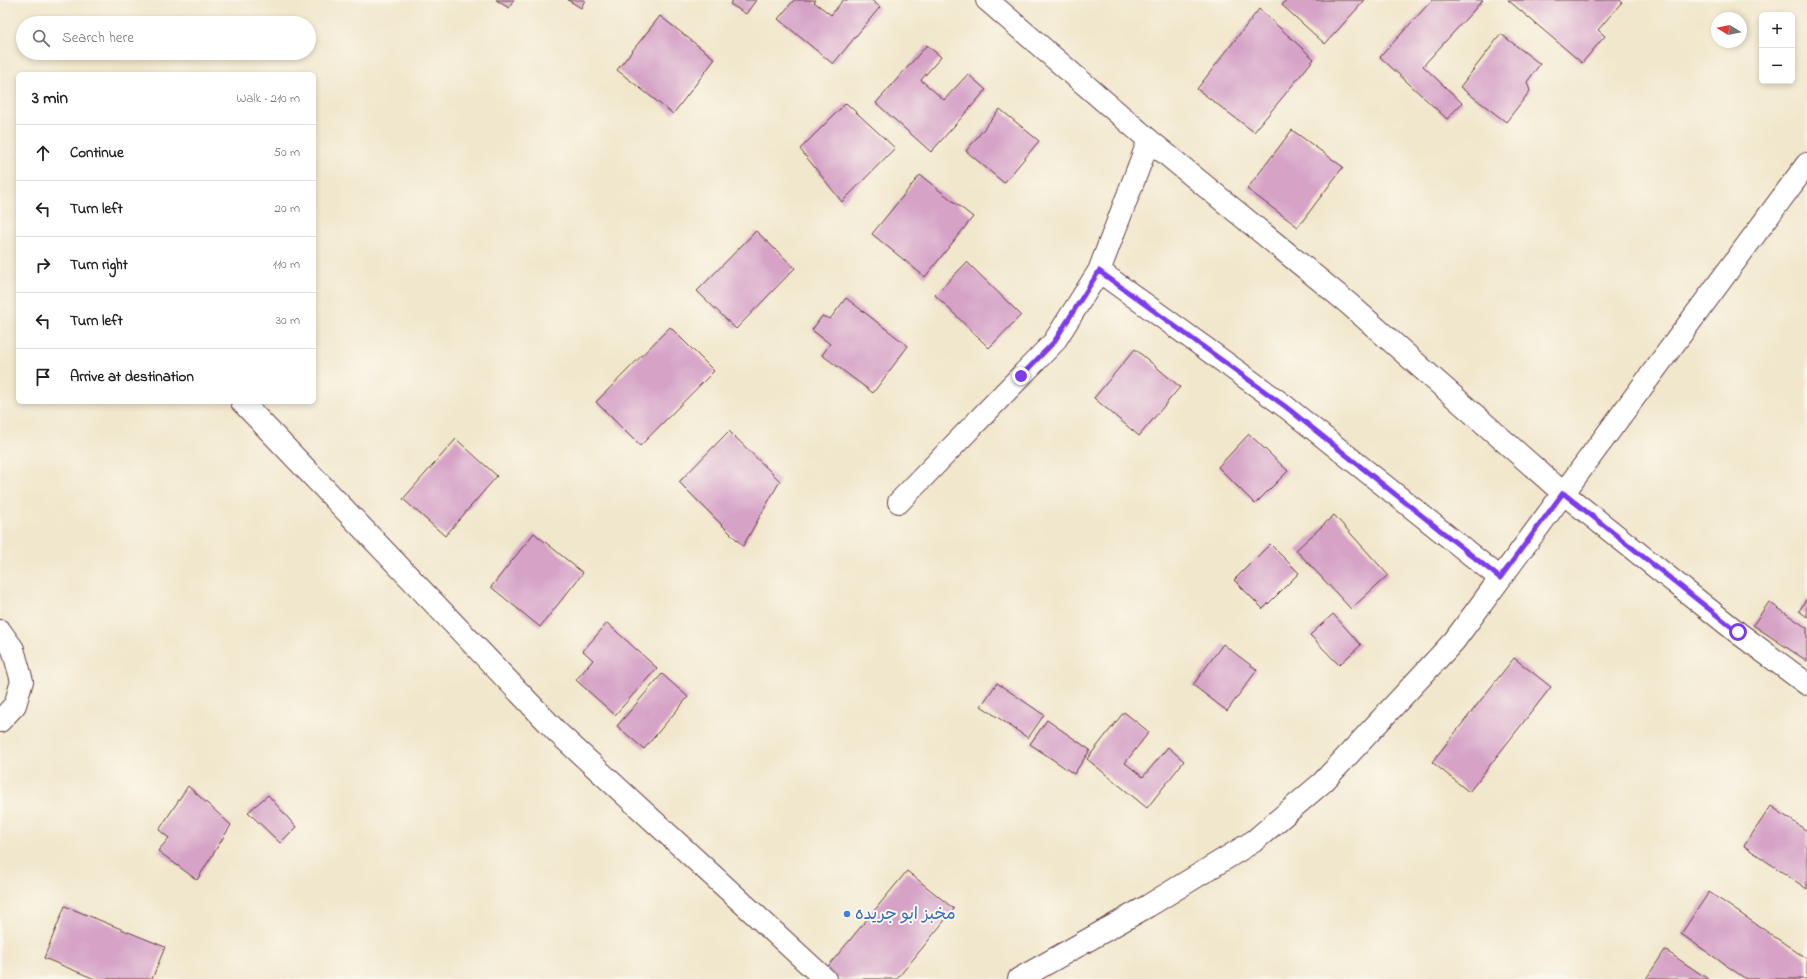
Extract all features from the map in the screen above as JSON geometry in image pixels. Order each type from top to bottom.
[{"type":"street","points":[[987,0],[1149,140],[1349,304],[1563,493],[1738,632],[1807,684]]},
{"type":"street","points":[[899,502],[1054,342],[1099,271],[1149,140]]},
{"type":"street","points":[[1019,979],[1148,906],[1254,841],[1324,782],[1454,641],[1807,164]]},
{"type":"street","points":[[1099,271],[1286,407],[1500,578]]},
{"type":"street","points":[[244,404],[558,733],[825,979]]},
{"type":"street","points":[[0,631],[13,649],[22,681],[15,705],[0,721]]},
{"type":"building","points":[[496,0],[514,0],[509,8]]},
{"type":"building","points":[[568,0],[585,0],[581,8]]},
{"type":"building","points":[[733,0],[756,0],[746,14],[730,4]]},
{"type":"building","points":[[794,0],[816,0],[814,2],[831,15],[843,0],[871,0],[880,7],[833,64],[778,19]]},
{"type":"building","points":[[1286,0],[1365,0],[1325,44],[1282,5]]},
{"type":"building","points":[[1432,0],[1483,0],[1423,66],[1462,103],[1447,119],[1380,57]]},
{"type":"building","points":[[1508,0],[1620,0],[1622,2],[1598,30],[1605,36],[1582,63]]},
{"type":"building","points":[[1259,9],[1314,59],[1254,132],[1197,89]]},
{"type":"building","points":[[660,16],[715,59],[673,114],[617,70]]},
{"type":"building","points":[[1501,34],[1540,64],[1527,82],[1530,91],[1506,122],[1460,87]]},
{"type":"building","points":[[927,45],[941,57],[921,80],[944,100],[968,74],[986,90],[931,152],[876,103]]},
{"type":"building","points":[[846,103],[895,148],[842,202],[800,149]]},
{"type":"building","points":[[1000,109],[1039,141],[1004,183],[966,151]]},
{"type":"building","points":[[1292,130],[1343,167],[1298,227],[1247,189]]},
{"type":"building","points":[[920,175],[973,217],[925,277],[872,234]]},
{"type":"building","points":[[756,231],[795,268],[736,329],[697,291]]},
{"type":"building","points":[[967,262],[1021,315],[989,348],[935,295]]},
{"type":"building","points":[[846,298],[908,346],[873,393],[822,355],[830,344],[812,330],[822,316],[830,319]]},
{"type":"building","points":[[670,327],[714,371],[640,446],[596,402]]},
{"type":"building","points":[[1135,349],[1180,387],[1139,436],[1094,398]]},
{"type":"building","points":[[729,431],[780,481],[743,546],[679,482]]},
{"type":"building","points":[[1249,434],[1288,471],[1255,504],[1218,467]]},
{"type":"building","points":[[456,439],[497,476],[445,536],[403,499]]},
{"type":"building","points":[[1334,515],[1388,575],[1351,609],[1296,550]]},
{"type":"building","points":[[534,533],[583,573],[540,627],[491,587]]},
{"type":"building","points":[[1270,544],[1299,573],[1263,609],[1234,580]]},
{"type":"building","points":[[1807,598],[1807,617],[1799,611]]},
{"type":"building","points":[[1769,602],[1807,628],[1807,661],[1753,625]]},
{"type":"building","points":[[1333,614],[1361,645],[1339,665],[1310,635]]},
{"type":"building","points":[[607,623],[657,668],[615,715],[576,680],[593,660],[583,651]]},
{"type":"building","points":[[1223,644],[1257,670],[1227,711],[1193,685]]},
{"type":"building","points":[[1514,658],[1551,687],[1469,792],[1432,762]]},
{"type":"building","points":[[662,674],[688,697],[644,749],[617,726]]},
{"type":"building","points":[[997,683],[1044,715],[1028,738],[981,706]]},
{"type":"building","points":[[1124,712],[1149,732],[1125,763],[1143,777],[1168,747],[1184,761],[1147,808],[1087,759]]},
{"type":"building","points":[[1047,720],[1090,750],[1074,774],[1030,744]]},
{"type":"building","points":[[188,786],[231,825],[197,880],[158,851],[169,838],[159,830]]},
{"type":"building","points":[[268,795],[296,827],[280,843],[248,812]]},
{"type":"building","points":[[1771,806],[1807,831],[1807,889],[1744,846]]},
{"type":"building","points":[[907,871],[954,909],[897,979],[836,979],[825,970]]},
{"type":"building","points":[[1709,892],[1807,959],[1807,979],[1746,979],[1681,934]]},
{"type":"building","points":[[65,906],[165,947],[152,979],[95,979],[44,958]]},
{"type":"building","points":[[1665,950],[1708,979],[1646,979]]},
{"type":"place","name":"مخبز ابو جريده","points":[[847,914]]},
{"type":"route","points":[[1021,376],[1054,342],[1099,271],[1286,407],[1500,578],[1563,493],[1738,632]]}]
